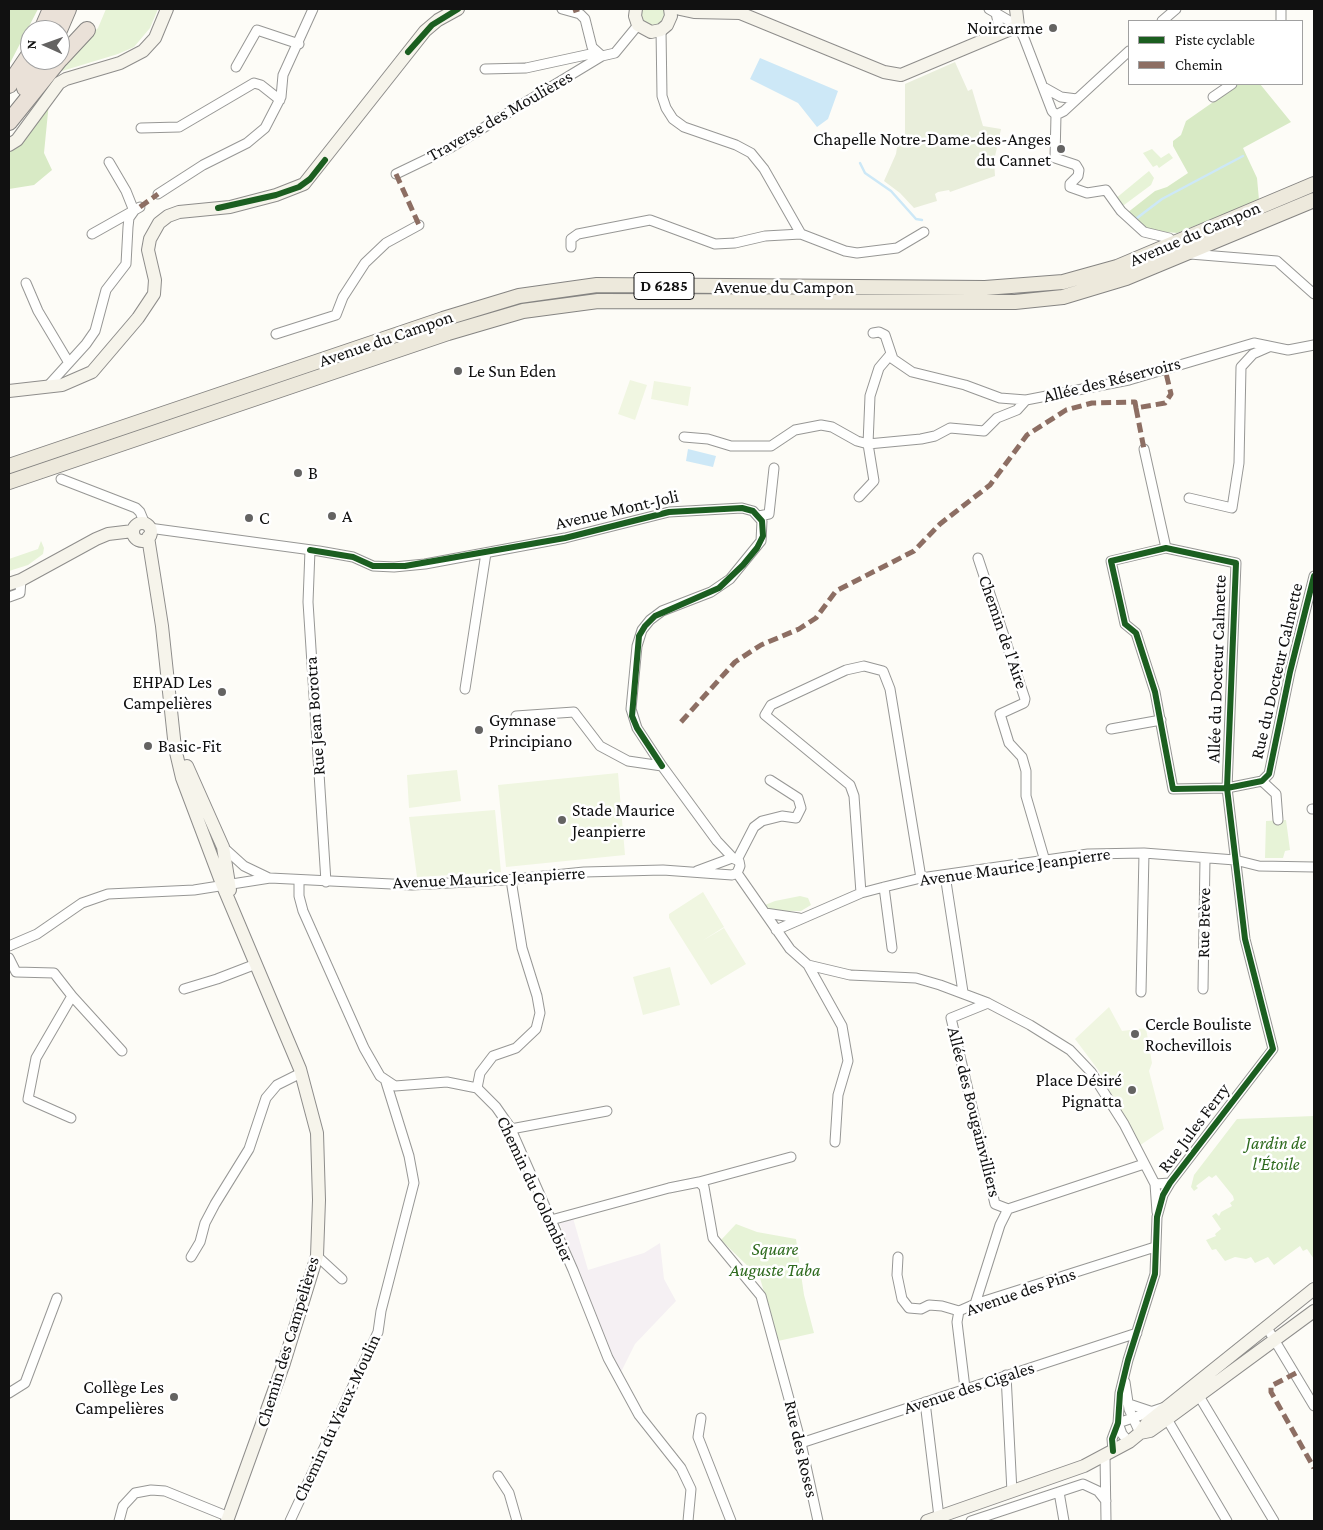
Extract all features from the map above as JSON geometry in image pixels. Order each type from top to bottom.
[{"type":"highway","points":[[70,48],[87,30]]},
{"type":"highway","points":[[9,85],[20,69]]},
{"type":"highway","points":[[9,110],[36,70]]},
{"type":"highway","points":[[9,122],[51,70]]},
{"type":"main road","points":[[9,145],[17,140],[59,83],[66,78],[120,63],[143,51],[155,38],[167,9]]},
{"type":"main road","points":[[9,391],[46,388],[76,380],[92,372],[149,303],[155,286],[148,245],[159,223],[168,216],[179,212],[230,207],[276,195],[304,184],[425,31],[443,16],[458,9]]},
{"type":"main road","points":[[636,9],[635,16],[638,25],[651,32],[667,20],[694,12]]},
{"type":"main road","points":[[680,9],[694,12],[746,14],[893,75],[906,73],[1018,26],[1016,9]]},
{"type":"main road","name":"Avenue du Campon","points":[[15,464],[443,319],[519,296],[597,285],[977,288],[1033,286],[1094,275],[1314,184]]},
{"type":"main road","name":"Avenue du Campon","points":[[9,482],[406,347],[523,311],[598,301],[991,302],[1044,300],[1096,289],[1189,254],[1314,200]]},
{"type":"main road","points":[[15,582],[96,538],[108,534],[133,531],[137,524],[148,530]]},
{"type":"main road","name":"Chemin des Campelières","points":[[148,530],[175,748],[182,778],[225,884],[231,906],[301,1073],[317,1133],[319,1200],[317,1256],[284,1363],[229,1520]]},
{"type":"main road","points":[[9,576],[40,569]]},
{"type":"main road","name":"Chemin des Campelières","points":[[172,713],[190,776],[223,847],[225,884]]},
{"type":"main road","points":[[1140,1434],[1147,1423],[1314,1289]]},
{"type":"main road","points":[[933,1519],[1108,1458],[1140,1434],[1150,1431],[1167,1419],[1314,1310]]},
{"type":"main road","points":[[1279,1316],[1288,1329]]},
{"type":"street","points":[[158,194],[203,165],[260,134],[280,100],[281,80],[299,44],[313,9]]},
{"type":"street","points":[[485,69],[526,68],[599,54],[585,19],[580,14],[562,9]]},
{"type":"street","points":[[1163,20],[1176,9]]},
{"type":"street","points":[[992,11],[1018,26],[1052,111],[1056,115],[1055,158],[1076,165],[1079,170],[1078,176],[1070,184],[1070,187],[1087,193],[1106,190],[1121,211],[1144,232],[1169,238],[1175,243]]},
{"type":"street","points":[[992,11],[999,27],[995,35]]},
{"type":"street","points":[[667,20],[662,96],[666,108],[673,119],[684,127],[736,145],[751,153],[764,169],[802,234]]},
{"type":"street","name":"Traverse des Moulières","points":[[396,174],[450,148],[599,54],[615,53],[638,25]]},
{"type":"street","points":[[236,67],[256,30],[299,44]]},
{"type":"street","points":[[1056,115],[1077,99],[1128,52]]},
{"type":"street","points":[[141,128],[179,127],[254,83],[261,85],[280,100]]},
{"type":"street","points":[[1213,97],[1231,85]]},
{"type":"street","points":[[1044,88],[1061,97],[1077,99]]},
{"type":"street","points":[[109,162],[137,209]]},
{"type":"street","points":[[46,388],[91,338],[100,316],[106,290],[124,267],[129,243],[129,218],[137,209]]},
{"type":"street","points":[[92,234],[137,209]]},
{"type":"street","points":[[571,247],[571,239],[578,234],[650,220],[715,244],[735,243],[766,236],[802,234],[845,251],[857,253],[897,248],[924,232]]},
{"type":"street","points":[[276,334],[336,315],[343,297],[365,263],[386,243],[419,225]]},
{"type":"street","points":[[1215,243],[1214,251],[1223,256]]},
{"type":"street","points":[[1189,254],[1277,262],[1314,294]]},
{"type":"street","points":[[26,283],[38,311],[68,363]]},
{"type":"street","name":"Allée des Réservoirs","points":[[872,334],[880,332],[885,335],[890,354],[896,363],[912,372],[965,385],[1000,398],[1026,400],[1129,380],[1254,343],[1288,350],[1314,345]]},
{"type":"street","points":[[1189,498],[1232,508],[1239,463],[1241,367],[1253,354],[1269,346]]},
{"type":"street","points":[[859,497],[874,481],[868,444],[870,396],[879,368],[890,354]]},
{"type":"street","points":[[684,437],[708,439],[731,446],[766,447],[777,444],[795,430],[826,425],[857,441],[868,444],[921,439],[935,436],[950,428],[984,431],[998,418],[1016,410],[1026,400]]},
{"type":"street","points":[[1111,729],[1161,720],[1155,692],[1136,634],[1125,624],[1111,561],[1166,548],[1144,449]]},
{"type":"street","points":[[770,780],[798,798],[801,808],[796,818],[782,816],[762,821],[754,827],[746,846],[732,860],[724,869],[727,874],[737,873],[740,866],[732,860],[717,841],[662,766],[637,728],[632,716],[639,636],[650,620],[662,612],[711,592],[730,579],[761,541],[763,529],[759,516],[769,514],[774,468]]},
{"type":"street","points":[[60,479],[136,508],[140,512],[148,530]]},
{"type":"street","name":"Avenue Mont-Joli","points":[[148,530],[310,550],[353,557],[373,566],[386,567],[425,564],[486,553],[574,536],[683,510],[742,508],[753,511],[759,516]]},
{"type":"street","name":"Allée du Docteur Calmette","points":[[1166,548],[1236,563],[1227,788]]},
{"type":"street","name":"Rue Jean Borotra","points":[[310,550],[308,602],[326,882]]},
{"type":"street","points":[[465,689],[486,553]]},
{"type":"street","name":"Chemin de l'Aire","points":[[978,558],[1025,699],[1024,703],[1000,714],[1009,743],[1022,757],[1026,771],[1026,796],[1045,861]]},
{"type":"street","name":"Rue du Docteur Calmette","points":[[1161,720],[1173,789],[1227,788],[1262,781],[1268,774],[1290,672],[1314,576]]},
{"type":"street","points":[[9,597],[20,593],[15,582]]},
{"type":"street","points":[[862,893],[854,796],[850,786],[765,715],[771,705],[846,670],[864,666],[883,671],[890,689],[921,878]]},
{"type":"street","points":[[516,716],[574,712],[600,746],[628,762],[662,766]]},
{"type":"street","points":[[1262,781],[1276,794],[1278,820]]},
{"type":"street","points":[[1227,788],[1235,860]]},
{"type":"street","points":[[223,847],[244,866],[270,878]]},
{"type":"street","points":[[1141,992],[1144,853]]},
{"type":"street","name":"Avenue Maurice Jeanpierre","points":[[776,930],[862,893],[884,887],[921,878],[1088,854],[1144,853],[1235,860],[1259,866],[1314,867]]},
{"type":"street","name":"Rue Brève","points":[[1203,989],[1205,858]]},
{"type":"street","name":"Avenue Maurice Jeanpierre","points":[[697,871],[732,860]]},
{"type":"street","name":"Rue Jules Ferry","points":[[1106,1521],[1108,1458],[1112,1438],[1118,1423],[1120,1393],[1155,1274],[1157,1217],[1164,1195],[1170,1183],[1273,1049],[1245,939],[1235,860]]},
{"type":"street","name":"Avenue Maurice Jeanpierre","points":[[9,946],[37,934],[73,908],[97,896],[194,890],[270,878],[299,881],[412,885],[511,880],[566,873],[697,871],[727,874]]},
{"type":"street","points":[[737,873],[776,930],[797,957],[808,965],[850,975],[916,978],[963,992],[1030,1025],[1070,1050],[1092,1072],[1124,1124],[1155,1184],[1157,1217]]},
{"type":"street","points":[[945,875],[963,992]]},
{"type":"street","points":[[299,881],[299,896],[303,911],[364,1048],[386,1082],[394,1086],[446,1082],[477,1088],[480,1073],[493,1056],[516,1048],[536,1029],[540,1013],[538,996],[522,948],[511,880]]},
{"type":"street","points":[[884,887],[892,948]]},
{"type":"street","points":[[765,913],[802,918]]},
{"type":"street","points":[[9,958],[16,972],[54,973],[72,996],[122,1051]]},
{"type":"street","points":[[184,989],[256,964]]},
{"type":"street","points":[[808,965],[842,1026],[848,1060],[838,1095],[835,1142]]},
{"type":"street","points":[[71,1118],[28,1100],[36,1058],[72,996]]},
{"type":"street","name":"Allée des Bougainvilliers","points":[[988,1003],[950,1018],[995,1204],[1008,1209]]},
{"type":"street","points":[[191,1257],[200,1242],[205,1223],[249,1149],[266,1098],[277,1084],[301,1073]]},
{"type":"street","name":"Chemin du Vieux-Moulin","points":[[290,1521],[378,1332],[381,1311],[414,1183],[409,1156],[386,1082]]},
{"type":"street","name":"Chemin du Colombier","points":[[477,1088],[496,1107],[510,1129],[551,1220],[608,1358],[623,1388],[639,1416],[681,1468],[691,1489],[688,1521]]},
{"type":"street","points":[[510,1129],[607,1110]]},
{"type":"street","points":[[551,1220],[791,1158]]},
{"type":"street","points":[[975,1304],[1000,1225],[1008,1209],[1144,1164]]},
{"type":"street","name":"Rue des Roses","points":[[699,1182],[704,1187],[713,1238],[761,1296],[801,1443],[818,1521]]},
{"type":"street","points":[[1155,1184],[1170,1183]]},
{"type":"street","name":"Avenue des Pins","points":[[966,1388],[957,1322],[959,1311],[975,1304],[1155,1247]]},
{"type":"street","points":[[317,1256],[342,1279]]},
{"type":"street","points":[[898,1257],[897,1274],[902,1299],[909,1308],[921,1309],[929,1306],[942,1306],[959,1311]]},
{"type":"street","points":[[9,1393],[25,1383],[57,1298]]},
{"type":"street","points":[[1266,1326],[1314,1406]]},
{"type":"street","name":"Avenue des Cigales","points":[[801,1443],[1137,1333]]},
{"type":"street","points":[[1006,1376],[1012,1492]]},
{"type":"street","name":"Rue Jules Ferry","points":[[1124,1379],[1133,1419],[1140,1434]]},
{"type":"street","points":[[1199,1396],[1274,1521]]},
{"type":"street","points":[[925,1402],[933,1519]]},
{"type":"street","points":[[1129,1404],[1150,1411]]},
{"type":"street","points":[[1129,1442],[1122,1434],[1118,1423],[1168,1406]]},
{"type":"street","points":[[701,1418],[698,1437],[731,1521]]},
{"type":"street","points":[[1167,1419],[1227,1521]]},
{"type":"street","points":[[498,1476],[509,1493],[517,1521]]},
{"type":"street","points":[[971,1521],[1084,1484],[1098,1491],[1106,1501]]},
{"type":"street","points":[[119,1521],[123,1506],[136,1493],[151,1490],[165,1491],[229,1520]]},
{"type":"street","points":[[1058,1492],[1064,1521]]},
{"type":"shaded area","points":[[573,1218],[588,1270],[644,1253],[660,1243],[664,1279],[676,1301],[635,1344],[620,1374],[559,1222]]},
{"type":"green space","points":[[9,9],[38,9],[32,20],[20,20],[20,44],[9,65]]},
{"type":"green space","points":[[106,9],[158,9],[150,28],[134,47],[118,54],[70,69],[70,55],[98,28]]},
{"type":"green space","points":[[639,9],[666,9],[665,23],[645,27]]},
{"type":"green space","points":[[955,62],[968,91],[972,89],[983,126],[1001,129],[994,161],[995,176],[950,192],[949,190],[938,192],[935,194],[937,201],[914,208],[900,193],[884,181],[896,154],[898,141],[905,141],[905,84]]},
{"type":"green space","points":[[1238,85],[1261,85],[1291,122],[1243,148],[1257,178],[1259,200],[1177,233],[1147,230],[1127,213],[1155,191],[1167,187],[1188,173],[1173,146],[1173,141],[1181,135],[1186,121]]},
{"type":"green space","points":[[49,102],[44,153],[52,170],[34,185],[9,189],[9,151]]},
{"type":"green space","points":[[1152,149],[1161,158],[1169,153],[1173,158],[1159,168],[1157,165],[1153,167],[1143,153]]},
{"type":"green space","points":[[1149,171],[1154,178],[1151,185],[1124,205],[1121,205],[1115,199]]},
{"type":"green space","points":[[630,380],[647,385],[635,420],[618,414]]},
{"type":"green space","points":[[654,381],[691,387],[688,406],[651,399]]},
{"type":"green space","points":[[41,541],[44,548],[43,554],[28,565],[9,571],[9,559],[38,549]]},
{"type":"green space","points":[[457,770],[461,801],[409,808],[407,775]]},
{"type":"green space","name":"Stade Maurice Jeanpierre","points":[[618,773],[625,855],[506,867],[498,785]]},
{"type":"green space","points":[[495,810],[501,872],[417,877],[409,817]]},
{"type":"green space","points":[[1286,820],[1290,850],[1285,851],[1283,858],[1265,858],[1266,821]]},
{"type":"green space","points":[[703,892],[724,927],[702,941],[724,928],[746,964],[711,985],[669,918],[669,914]]},
{"type":"green space","points":[[800,896],[808,898],[811,905],[801,911],[771,911],[765,905],[775,901]]},
{"type":"green space","points":[[670,967],[680,1005],[643,1015],[633,977]]},
{"type":"green space","name":"Place Désiré Pignatta","points":[[1109,1007],[1122,1031],[1146,1028],[1152,1063],[1149,1071],[1164,1129],[1139,1146],[1099,1071],[1075,1039]]},
{"type":"green space","name":"Jardin de l'Étoile","points":[[1314,1116],[1314,1259],[1307,1249],[1303,1251],[1300,1246],[1274,1265],[1268,1257],[1255,1263],[1251,1257],[1246,1259],[1235,1257],[1225,1261],[1216,1249],[1212,1250],[1206,1240],[1216,1236],[1215,1234],[1221,1229],[1212,1216],[1216,1213],[1219,1216],[1221,1212],[1232,1206],[1230,1203],[1234,1200],[1233,1196],[1216,1175],[1212,1178],[1209,1176],[1196,1186],[1198,1188],[1194,1191],[1191,1187],[1194,1175],[1237,1119]]},
{"type":"green space","name":"Square Auguste Taba","points":[[736,1224],[757,1232],[796,1239],[804,1295],[814,1333],[778,1341],[760,1278],[721,1240]]},
{"type":"water","points":[[760,58],[838,91],[828,119],[817,127],[798,103],[750,79]]},
{"type":"water","points":[[688,449],[716,456],[713,467],[686,461]]},
{"type":"waterway","points":[[1137,218],[1162,199],[1243,156]]},
{"type":"waterway","points":[[860,163],[865,173],[891,191],[916,219],[922,220]]},
{"type":"marked path","points":[[573,11],[579,9]]},
{"type":"marked path","points":[[396,174],[419,225]]},
{"type":"marked path","points":[[140,207],[158,194]]},
{"type":"marked path","points":[[681,722],[735,662],[761,645],[799,629],[816,618],[836,591],[914,551],[940,524],[990,485],[1027,435],[1066,410],[1092,403],[1135,402],[1136,408],[1165,403],[1171,394],[1165,369]]},
{"type":"marked path","points":[[1136,408],[1144,449]]},
{"type":"marked path","points":[[1296,1373],[1271,1386],[1271,1392],[1314,1468]]},
{"type":"cycle path","points":[[408,52],[432,25],[458,9]]},
{"type":"cycle path","points":[[218,208],[276,195],[299,187],[310,179],[325,160]]},
{"type":"cycle path","points":[[310,550],[353,557],[373,566],[405,566],[565,538],[669,512],[742,508],[753,511],[762,521],[763,536],[757,548],[743,565],[719,588],[655,616],[645,626],[639,636],[632,716],[637,728],[662,766]]},
{"type":"cycle path","points":[[1113,1451],[1112,1439],[1118,1423],[1120,1393],[1128,1360],[1155,1274],[1157,1217],[1163,1195],[1170,1183],[1273,1049],[1245,939],[1227,788],[1236,563],[1166,548],[1111,561],[1125,624],[1136,633],[1155,692],[1173,789],[1227,788],[1262,781],[1269,774],[1290,672],[1314,576]]},
{"type":"place","name":"Noircarme","points":[[1053,28]]},
{"type":"place","name":"Chapelle Notre-Dame-des-Anges du Cannet","points":[[1061,149]]},
{"type":"place","name":"Le Sun Eden","points":[[458,371]]},
{"type":"place","name":"B","points":[[298,473]]},
{"type":"place","name":"A","points":[[332,516]]},
{"type":"place","name":"C","points":[[249,518]]},
{"type":"place","name":"EHPAD Les Campelières","points":[[222,692]]},
{"type":"place","name":"Gymnase Principiano","points":[[479,730]]},
{"type":"place","name":"Basic-Fit","points":[[148,746]]},
{"type":"place","name":"Stade Maurice Jeanpierre","points":[[562,820]]},
{"type":"place","name":"Cercle Bouliste Rochevillois","points":[[1135,1034]]},
{"type":"place","name":"Place Désiré Pignatta","points":[[1132,1090]]},
{"type":"place","name":"Collège Les Campelières","points":[[174,1397]]}]
